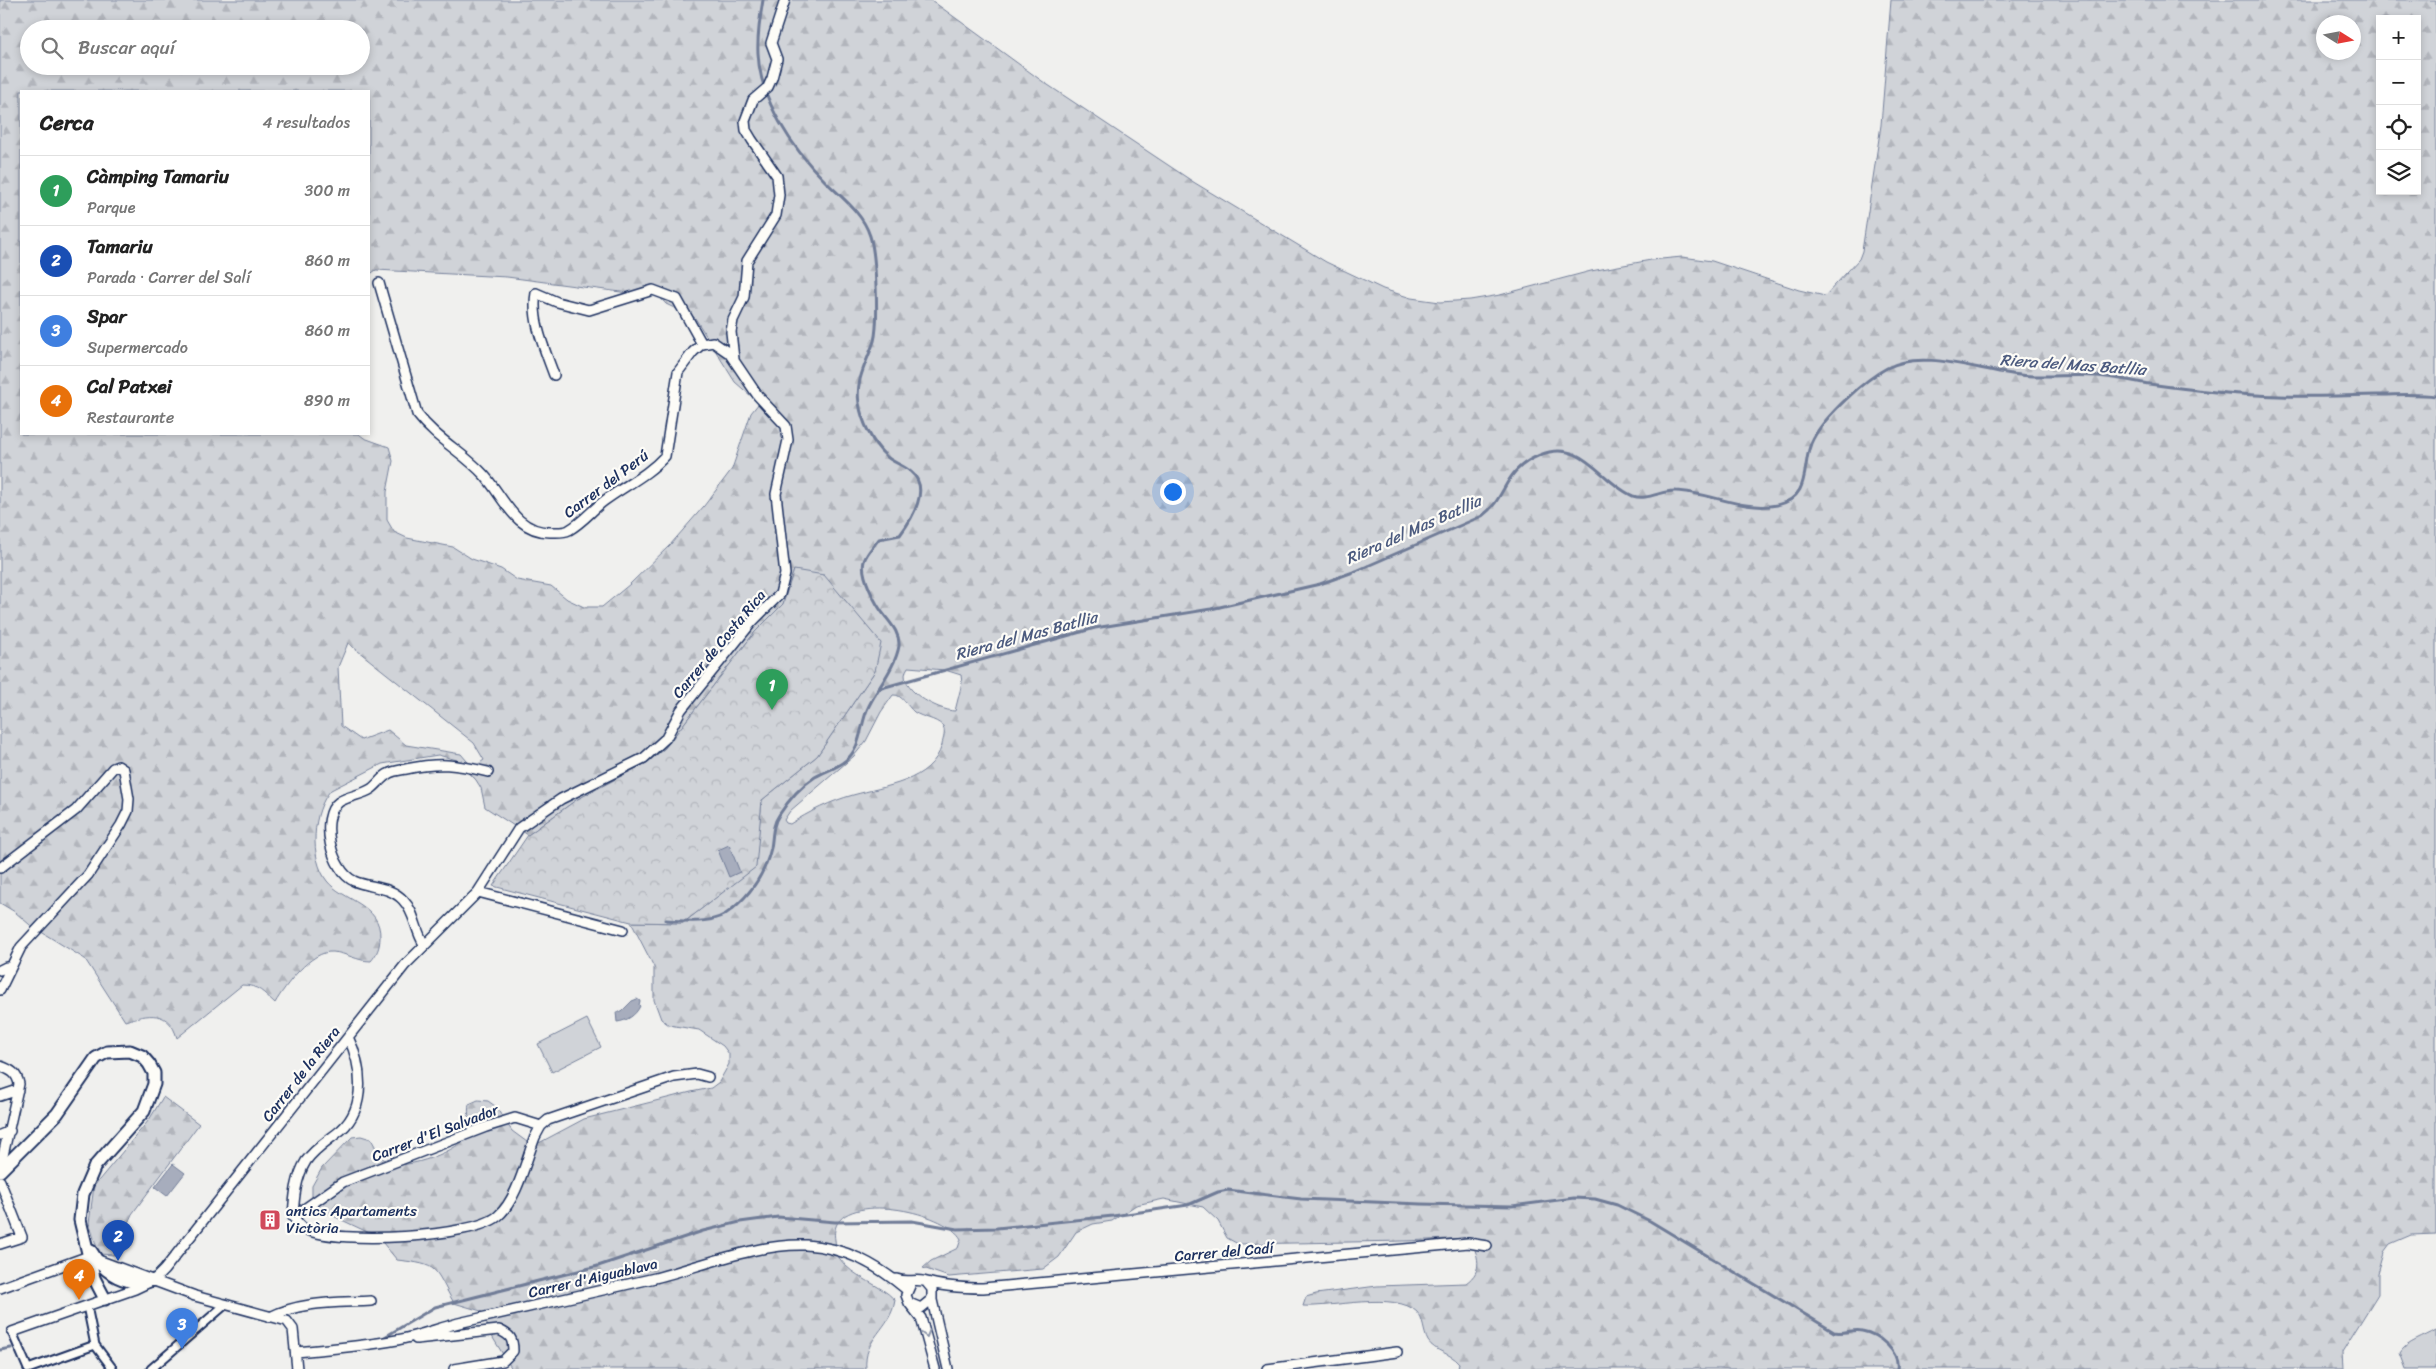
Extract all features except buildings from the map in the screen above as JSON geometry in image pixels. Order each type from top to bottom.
[{"type":"street","points":[[734,360],[731,332],[733,320],[744,297],[747,261],[776,215],[779,195],[777,176],[746,130],[745,121],[752,100],[768,87],[772,78],[777,59],[771,43],[785,0]]},
{"type":"street","name":"Carrer del Perú","points":[[379,283],[417,414],[427,427],[483,474],[517,520],[531,528],[545,532],[566,531],[578,524],[602,503],[657,465],[665,456],[678,372],[693,352],[702,344]]},
{"type":"street","points":[[554,375],[542,342],[534,306],[536,293],[557,302],[589,310],[653,290],[677,299],[702,344]]},
{"type":"street","name":"Carrer de Costa Rica","points":[[478,892],[511,838],[528,820],[561,799],[644,758],[666,738],[686,704],[752,622],[780,594],[785,566],[776,494],[788,440],[786,426],[758,396],[729,353],[713,342],[702,344]]},
{"type":"street","points":[[424,944],[412,913],[403,900],[392,892],[352,881],[343,874],[334,858],[328,818],[339,802],[372,789],[389,773],[434,763],[488,772]]},
{"type":"street","points":[[0,868],[76,810],[113,768],[118,766],[124,770],[129,799],[128,811],[121,825],[88,875],[21,947],[0,990]]},
{"type":"street","points":[[478,892],[623,930]]},
{"type":"street","name":"Carrer de la Riera","points":[[12,1332],[135,1290],[154,1280],[164,1270],[404,965],[478,892]]},
{"type":"street","points":[[0,970],[10,967]]},
{"type":"street","points":[[348,1037],[358,1063],[360,1090],[356,1110],[352,1118],[342,1129],[314,1151],[306,1162],[298,1180],[293,1216],[306,1230],[345,1238],[386,1239],[429,1234],[484,1223],[496,1218],[507,1208],[534,1137],[541,1126],[548,1120],[674,1077],[697,1074],[708,1077]]},
{"type":"street","points":[[0,1170],[57,1114],[96,1058],[107,1052],[130,1051],[142,1056],[149,1064],[154,1074],[152,1096],[144,1112],[95,1166],[83,1194],[80,1220],[90,1253],[94,1278],[105,1299]]},
{"type":"street","points":[[0,1066],[18,1076],[18,1090],[10,1132],[0,1170]]},
{"type":"street","points":[[0,1096],[18,1090]]},
{"type":"street","name":"Carrer d'El Salvador","points":[[293,1216],[343,1182],[486,1127],[515,1118],[541,1126]]},
{"type":"street","points":[[0,1135],[10,1132]]},
{"type":"street","points":[[0,1181],[22,1237],[0,1244]]},
{"type":"street","name":"Carrer del Cadí","points":[[932,1300],[947,1291],[964,1288],[1468,1243],[1487,1246]]},
{"type":"street","name":"Carrer d'Aiguablava","points":[[296,1352],[398,1340],[462,1322],[500,1315],[687,1270],[753,1251],[780,1246],[804,1245],[833,1248],[857,1256],[891,1277],[907,1290]]},
{"type":"street","points":[[90,1253],[106,1271],[121,1279],[137,1282],[154,1280],[290,1324],[293,1329],[297,1369]]},
{"type":"street","points":[[0,1288],[90,1253]]},
{"type":"street","name":"Carrer d'Aiguablava","points":[[891,1277],[905,1282],[915,1282]]},
{"type":"street","points":[[935,1369],[921,1318],[909,1303],[907,1290],[915,1282],[927,1283],[932,1288],[932,1300],[948,1369]]},
{"type":"street","name":"Carrer del Cadí","points":[[927,1283],[964,1288]]},
{"type":"street","points":[[909,1303],[921,1308],[932,1300]]},
{"type":"street","points":[[270,1317],[287,1308],[371,1301]]},
{"type":"street","points":[[151,1369],[226,1304]]},
{"type":"street","points":[[88,1306],[95,1345],[113,1369]]},
{"type":"street","points":[[398,1340],[439,1338],[499,1330],[509,1334],[513,1341],[513,1351],[503,1360],[454,1369]]},
{"type":"street","points":[[12,1332],[28,1369],[95,1345]]},
{"type":"street","points":[[1267,1369],[1397,1352]]},
{"type":"green space","points":[[0,0],[931,0],[1042,81],[1195,183],[1326,262],[1383,289],[1411,298],[1440,302],[1500,295],[1591,271],[1651,260],[1682,257],[1712,261],[1799,290],[1825,296],[1859,259],[1862,251],[1881,125],[1891,0],[2436,0],[2436,1234],[2411,1235],[2390,1244],[2384,1252],[2378,1273],[2378,1294],[2342,1352],[2343,1369],[1458,1369],[1459,1363],[1456,1360],[1431,1345],[1419,1315],[1407,1306],[1394,1302],[1379,1301],[1303,1306],[1306,1297],[1316,1294],[1377,1286],[1466,1283],[1475,1273],[1478,1262],[1470,1238],[1238,1244],[1227,1238],[1218,1221],[1203,1207],[1164,1199],[1136,1205],[1112,1221],[1093,1224],[1076,1232],[1059,1257],[1043,1269],[949,1277],[923,1268],[931,1261],[958,1248],[961,1239],[950,1228],[933,1219],[911,1212],[888,1208],[866,1209],[848,1214],[837,1224],[835,1240],[839,1257],[845,1266],[889,1294],[895,1300],[888,1319],[869,1349],[866,1358],[866,1369],[512,1369],[493,1338],[481,1311],[454,1303],[438,1275],[429,1266],[397,1260],[378,1237],[312,1206],[312,1186],[322,1168],[352,1137],[361,1136],[371,1139],[383,1159],[396,1165],[419,1162],[445,1152],[464,1140],[468,1134],[469,1104],[478,1100],[488,1101],[495,1106],[512,1131],[527,1142],[537,1144],[584,1119],[711,1088],[719,1082],[729,1064],[729,1054],[723,1046],[699,1030],[669,1025],[661,1019],[654,1000],[654,967],[631,922],[683,923],[755,867],[762,800],[817,756],[875,671],[794,570],[783,604],[755,632],[665,748],[648,762],[576,800],[528,835],[485,807],[481,788],[457,760],[438,755],[382,764],[331,790],[320,810],[317,822],[315,848],[317,860],[327,881],[342,894],[368,910],[379,926],[379,947],[371,961],[333,952],[325,953],[316,957],[300,970],[275,1003],[257,988],[242,985],[177,1038],[169,1022],[157,1016],[125,1021],[85,959],[30,925],[15,912],[0,903]],"holes":[[[348,643],[474,743],[484,760],[473,768],[461,754],[406,745],[388,730],[361,740],[341,726],[338,667]],[[908,667],[945,670],[961,675],[962,683],[955,711],[929,703],[912,690],[907,683],[905,675]],[[893,695],[902,698],[914,712],[943,726],[944,736],[942,745],[928,767],[917,775],[905,780],[837,800],[812,811],[790,824],[786,823],[784,820],[790,811],[854,756],[866,741],[881,712]]]},
{"type":"green space","points":[[794,570],[824,575],[881,643],[875,671],[817,756],[762,800],[756,867],[683,923],[631,922],[493,886],[528,835],[576,800],[648,762],[665,748],[755,632],[783,604]]},
{"type":"green space","points":[[587,1019],[601,1047],[552,1072],[538,1044]]},
{"type":"green space","points":[[163,1097],[199,1124],[132,1214],[114,1255],[99,1254],[89,1223],[94,1186],[149,1120]]},
{"type":"green space","points":[[2436,1330],[2436,1369],[2406,1369],[2400,1353],[2403,1349]]},
{"type":"water","points":[[729,845],[740,872],[729,877],[718,850]]},
{"type":"water","points":[[637,999],[640,1001],[640,1006],[634,1015],[617,1022],[616,1012],[621,1012],[632,1001]]},
{"type":"water","points":[[173,1164],[185,1173],[167,1196],[155,1187]]},
{"type":"waterway","points":[[666,920],[709,920],[724,915],[739,904],[761,875],[771,848],[775,823],[786,804],[810,781],[835,768],[850,756],[854,750],[867,710],[894,663],[899,646],[895,630],[877,605],[870,590],[864,574],[864,561],[879,539],[900,535],[910,521],[918,503],[919,495],[917,479],[911,472],[881,451],[872,439],[859,403],[860,379],[876,332],[877,304],[870,236],[857,213],[801,154],[771,106],[760,71],[758,53],[758,33],[763,0]]},
{"type":"waterway","name":"Riera del Mas Batllia","points":[[878,689],[1095,628],[1211,609],[1320,584],[1356,571],[1482,516],[1491,508],[1518,468],[1540,455],[1555,451],[1568,452],[1579,457],[1622,490],[1633,496],[1644,497],[1676,491],[1752,506],[1777,505],[1789,501],[1801,487],[1809,448],[1826,420],[1867,381],[1887,368],[1902,362],[1918,360],[1935,361],[2020,375],[2103,377],[2247,395],[2414,394],[2436,396]]},
{"type":"waterway","points":[[383,1338],[435,1307],[598,1266],[703,1231],[740,1222],[778,1217],[835,1222],[912,1221],[957,1229],[997,1228],[1113,1216],[1188,1205],[1218,1192],[1228,1190],[1301,1199],[1421,1204],[1512,1206],[1574,1198],[1595,1199],[1617,1205],[1650,1221],[1834,1332],[1859,1331],[1875,1336],[1892,1350],[1897,1363],[1897,1369]]},
{"type":"waterway","name":"Riera del Mas Batllia","points":[[0,1350],[11,1348]]},
{"type":"place","name":"Càmping Tamariu","points":[[772,710]]},
{"type":"place","name":"antics Apartaments Victòria","points":[[270,1220]]},
{"type":"place","name":"Tamariu","points":[[118,1261]]},
{"type":"place","name":"Cal Patxei","points":[[79,1300]]},
{"type":"place","name":"Spar","points":[[182,1349]]}]
